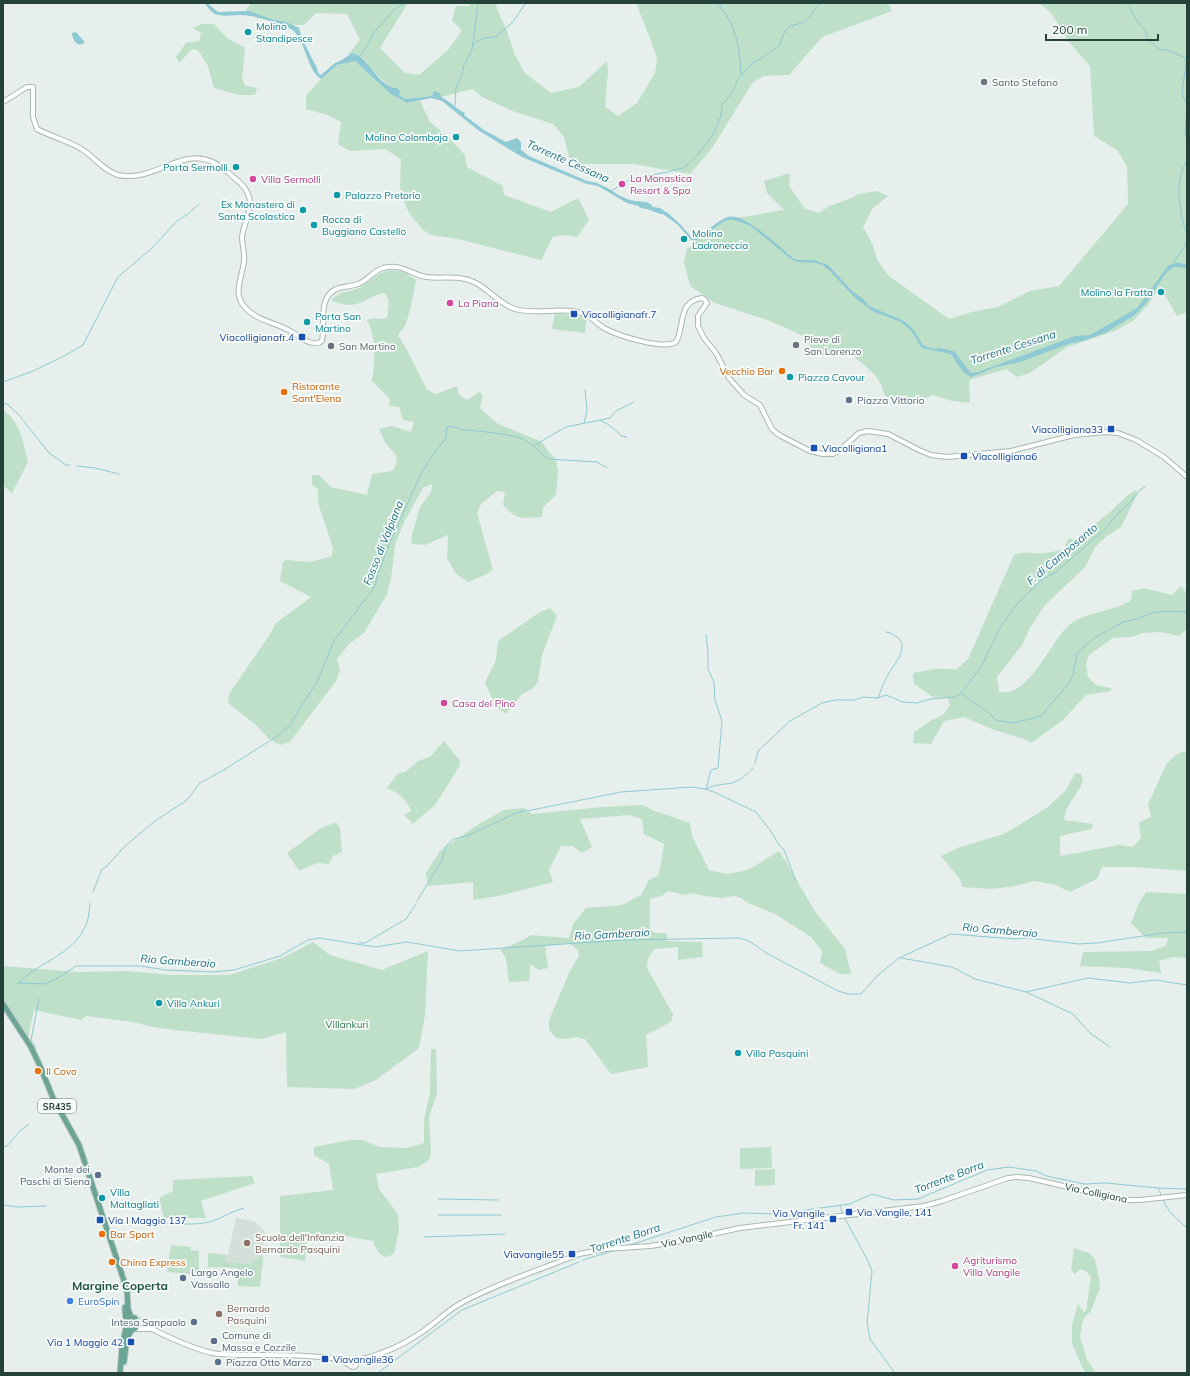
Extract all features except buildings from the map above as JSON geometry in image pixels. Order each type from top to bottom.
[{"type":"main road","name":"SR435","points":[[3,1004],[34,1052],[53,1098],[79,1145],[125,1286],[126,1324],[120,1373]]},
{"type":"main road","points":[[123,1373],[127,1338],[133,1329],[138,1325],[137,1320],[131,1317],[128,1309],[128,1293],[125,1286]]},
{"type":"main road","points":[[131,1317],[128,1318],[126,1324],[133,1329]]},
{"type":"street","points":[[3,102],[25,88],[30,86],[33,87],[33,117],[37,129],[79,148],[113,173],[123,175],[140,175],[182,161],[198,158],[205,158],[222,168],[244,188],[250,202],[249,214],[242,236],[244,260],[239,286],[240,301],[256,316],[266,322],[286,329],[306,341],[315,343],[322,340],[325,302],[332,292],[338,288],[360,284],[377,270],[392,266],[405,268],[428,277],[455,278],[472,281],[515,309],[534,312],[564,311],[581,314],[592,318],[604,328],[619,335],[640,341],[662,344],[671,344],[676,342],[679,336],[683,313],[694,301],[702,298],[707,303],[698,316],[697,323],[700,332],[716,353],[732,383],[748,398],[760,405],[770,426],[776,433],[806,449],[820,453],[833,454],[859,433],[868,430],[888,434],[931,455],[947,457],[1011,451],[1074,435],[1106,432],[1118,433],[1136,440],[1164,457],[1187,477]]},
{"type":"street","name":"Via Vangile","points":[[137,1320],[152,1329],[212,1353],[235,1355],[330,1357],[353,1363],[394,1347],[420,1334],[452,1308],[477,1294],[579,1254],[605,1249],[650,1246],[676,1242],[740,1228],[924,1206],[1008,1178],[1029,1178]]},
{"type":"street","name":"Via Colligiana","points":[[1029,1178],[1124,1200],[1187,1194]]},
{"type":"street","points":[[133,1329],[152,1329]]},
{"type":"shaded area","name":"Scuola dell'Infanzia Bernardo Pasquini","points":[[236,1218],[254,1221],[265,1231],[262,1255],[250,1264],[226,1262]]},
{"type":"green space","points":[[251,3],[408,3],[380,48],[405,73],[419,75],[448,50],[462,30],[452,21],[456,6],[470,6],[471,3],[496,3],[515,55],[525,73],[551,93],[579,87],[607,61],[608,71],[605,107],[618,116],[637,103],[655,73],[657,58],[636,3],[888,3],[892,11],[822,37],[789,75],[764,76],[753,82],[712,148],[690,174],[634,164],[583,164],[570,161],[564,137],[553,124],[515,112],[482,97],[473,89],[441,97],[433,93],[432,96],[405,99],[399,95],[397,88],[391,88],[371,69],[365,60],[352,53],[348,55],[360,40],[347,14],[316,13],[304,25],[287,25],[244,13]]},
{"type":"green space","points":[[1039,3],[1187,3],[1187,312],[1177,316],[1160,287],[1148,305],[1134,320],[1115,331],[1067,347],[1030,373],[1017,377],[1006,369],[969,380],[970,403],[952,401],[933,395],[908,405],[895,404],[884,394],[881,384],[875,375],[850,354],[823,356],[810,347],[808,339],[795,332],[767,320],[715,303],[690,286],[684,262],[687,249],[714,226],[725,219],[784,210],[767,193],[764,181],[790,173],[789,186],[805,209],[819,213],[829,206],[852,198],[858,194],[877,191],[888,196],[872,209],[863,227],[873,245],[877,260],[889,276],[949,319],[972,312],[998,307],[1030,291],[1059,286],[1128,204],[1127,166],[1117,150],[1094,136],[1090,66],[1070,43],[1051,13]]},
{"type":"green space","points":[[202,24],[214,24],[227,38],[245,48],[242,79],[245,86],[257,88],[255,95],[239,95],[214,88],[208,66],[198,50],[192,49],[179,63],[176,57],[186,43],[199,41],[201,33],[193,28]]},
{"type":"green space","points":[[355,61],[397,98],[407,103],[420,101],[430,122],[447,136],[465,155],[467,167],[503,186],[504,195],[551,212],[578,198],[589,220],[577,237],[565,235],[553,237],[541,260],[458,239],[431,235],[423,230],[409,213],[402,197],[400,186],[401,159],[385,149],[350,151],[338,144],[341,122],[327,115],[306,109],[306,95],[327,73],[333,68],[346,62]]},
{"type":"green space","points":[[392,270],[404,272],[416,280],[410,311],[405,326],[398,335],[427,390],[436,394],[457,386],[459,395],[467,400],[479,392],[483,395],[480,408],[498,424],[542,442],[556,459],[558,472],[556,495],[543,507],[542,517],[525,518],[513,514],[503,505],[505,492],[497,491],[481,504],[477,513],[493,570],[468,582],[456,574],[447,558],[448,535],[425,545],[412,544],[411,538],[420,507],[431,492],[432,484],[423,488],[404,522],[395,545],[391,579],[387,594],[364,633],[349,644],[337,659],[340,671],[336,681],[290,742],[280,745],[269,739],[257,726],[228,703],[229,694],[276,623],[311,597],[280,581],[283,562],[286,560],[311,562],[332,556],[333,548],[318,503],[318,489],[312,485],[312,475],[319,475],[331,487],[367,495],[372,474],[392,471],[397,463],[396,455],[386,444],[379,429],[392,426],[411,432],[414,422],[403,420],[399,407],[389,406],[390,399],[372,381],[374,366],[374,342],[367,320],[387,318],[389,301],[385,293],[376,295],[354,305],[345,305],[331,301],[337,295],[355,290],[381,273]]},
{"type":"green space","points":[[555,313],[587,317],[585,333],[552,329]]},
{"type":"green space","points":[[3,410],[18,427],[23,440],[28,462],[12,493],[3,485]]},
{"type":"green space","points":[[1136,490],[1137,495],[1121,527],[1107,536],[1095,547],[1086,566],[1044,606],[1030,628],[1022,645],[997,677],[999,692],[1010,691],[1020,686],[1029,678],[1038,668],[1067,627],[1081,618],[1124,604],[1131,600],[1132,591],[1144,588],[1172,595],[1181,586],[1187,594],[1187,629],[1179,636],[1161,632],[1142,633],[1132,637],[1113,638],[1089,655],[1086,664],[1088,677],[1096,685],[1111,688],[1111,691],[1086,695],[1063,720],[1031,743],[1027,740],[992,729],[964,717],[944,721],[931,744],[913,743],[914,732],[932,720],[943,715],[950,705],[948,698],[933,697],[914,684],[913,673],[940,669],[956,670],[968,659],[1014,555],[1019,553],[1045,553],[1064,549],[1069,538],[1078,541],[1089,529]]},
{"type":"green space","points":[[550,608],[557,616],[542,655],[538,682],[533,688],[521,695],[506,714],[495,705],[485,683],[496,660],[498,641],[540,612]]},
{"type":"green space","points":[[444,741],[460,761],[459,767],[435,805],[413,824],[404,815],[411,811],[407,803],[399,794],[387,788],[398,773],[405,772],[418,761],[430,757]]},
{"type":"green space","points":[[1187,751],[1187,871],[1136,867],[1102,867],[1097,879],[1070,892],[1056,885],[1034,881],[1015,886],[992,889],[962,887],[960,879],[941,856],[960,847],[1004,834],[1048,807],[1066,790],[1075,773],[1081,774],[1083,781],[1069,804],[1064,820],[1093,824],[1092,829],[1060,836],[1060,856],[1119,845],[1133,847],[1141,838],[1139,822],[1151,817],[1148,804],[1167,763],[1179,753]]},
{"type":"green space","points":[[643,805],[652,810],[690,823],[692,836],[709,870],[727,874],[748,870],[779,851],[814,910],[845,949],[851,974],[840,974],[820,963],[822,951],[811,937],[775,914],[748,903],[741,898],[734,896],[721,898],[692,893],[685,895],[668,891],[662,896],[650,899],[650,929],[655,933],[667,933],[667,941],[702,942],[703,957],[678,960],[678,947],[654,949],[648,958],[647,968],[673,1014],[671,1022],[646,1035],[648,1067],[611,1074],[585,1039],[576,1037],[566,1039],[556,1038],[549,1030],[549,1020],[569,973],[579,956],[578,950],[569,943],[545,946],[548,968],[539,970],[530,964],[529,981],[509,982],[506,958],[500,950],[531,935],[569,938],[573,924],[586,908],[622,905],[641,895],[649,880],[659,875],[664,844],[644,834],[642,819],[629,815],[580,819],[592,847],[582,853],[573,846],[561,846],[549,870],[553,882],[499,896],[473,900],[473,882],[428,886],[426,873],[440,851],[474,827],[504,810],[524,808],[532,814],[602,807]]},
{"type":"green space","points":[[336,822],[340,829],[342,852],[333,856],[329,864],[317,863],[299,871],[287,853],[320,829]]},
{"type":"green space","points":[[1146,892],[1187,894],[1187,958],[1173,957],[1159,961],[1161,973],[1127,968],[1080,966],[1083,952],[1152,951],[1165,946],[1169,938],[1146,938],[1131,923],[1139,903]]},
{"type":"green space","name":"Villankuri","points":[[313,942],[330,955],[382,970],[428,951],[425,1015],[419,1048],[376,1080],[354,1089],[287,1087],[286,1032],[262,1039],[175,1030],[133,1022],[86,1016],[81,1020],[34,1010],[28,1038],[3,998],[3,966],[79,972],[126,971],[171,975],[229,975],[282,958]]},
{"type":"green space","points":[[431,1049],[436,1049],[437,1093],[429,1117],[431,1153],[429,1160],[418,1167],[376,1174],[379,1189],[398,1214],[399,1230],[394,1254],[387,1257],[381,1255],[376,1249],[373,1241],[345,1236],[322,1237],[307,1234],[305,1261],[280,1257],[280,1196],[333,1190],[329,1164],[314,1155],[314,1147],[349,1140],[362,1140],[380,1147],[407,1148],[424,1143],[424,1119],[430,1093]]},
{"type":"green space","points":[[771,1147],[772,1168],[740,1169],[740,1148]]},
{"type":"green space","points":[[775,1169],[775,1185],[755,1186],[755,1170]]},
{"type":"green space","points":[[252,1176],[255,1183],[201,1201],[206,1218],[164,1218],[159,1198],[173,1191],[173,1180]]},
{"type":"green space","points":[[171,1245],[191,1247],[191,1250],[199,1251],[199,1275],[167,1272]]},
{"type":"green space","points":[[1074,1248],[1089,1253],[1095,1259],[1099,1278],[1100,1288],[1091,1311],[1083,1319],[1080,1337],[1087,1360],[1096,1373],[1085,1373],[1072,1344],[1072,1325],[1078,1304],[1084,1312],[1086,1311],[1091,1277],[1086,1271],[1080,1269],[1075,1274],[1071,1270]]},
{"type":"green space","points":[[208,1253],[227,1255],[226,1262],[250,1264],[262,1255],[263,1259],[260,1287],[238,1286],[237,1268],[208,1267]]},
{"type":"water","points":[[204,3],[207,3],[218,12],[249,11],[274,20],[286,22],[299,28],[302,39],[319,74],[321,75],[335,63],[352,53],[364,60],[384,83],[390,87],[397,88],[400,91],[399,95],[405,99],[432,96],[434,91],[440,93],[441,97],[465,113],[464,115],[484,130],[506,142],[517,138],[521,142],[521,150],[529,156],[587,181],[598,183],[626,199],[646,202],[653,207],[660,208],[681,225],[692,238],[697,238],[716,223],[728,217],[735,217],[743,220],[762,232],[794,259],[814,260],[828,265],[853,292],[861,297],[869,306],[904,321],[913,329],[923,345],[933,349],[940,348],[954,351],[971,373],[978,372],[1075,336],[1090,335],[1137,308],[1168,266],[1173,263],[1178,263],[1187,265],[1187,268],[1173,267],[1166,273],[1146,303],[1135,315],[1105,333],[1083,341],[1071,343],[1020,362],[996,367],[971,377],[963,372],[951,354],[922,348],[912,332],[901,322],[872,311],[854,297],[827,268],[826,269],[824,266],[816,263],[792,260],[752,227],[744,223],[728,220],[699,239],[692,241],[678,225],[663,214],[627,203],[598,186],[587,184],[522,157],[478,130],[442,101],[431,98],[407,103],[391,94],[355,61],[337,65],[321,79],[316,75],[312,68],[299,38],[295,32],[289,28],[254,17],[242,15],[218,15],[212,12]]},
{"type":"water","points":[[76,32],[84,43],[77,44],[75,42],[72,33]]},
{"type":"waterway","points":[[359,57],[374,33],[383,22],[395,9],[404,3]]},
{"type":"waterway","points":[[455,106],[456,87],[461,78],[464,65],[472,50],[478,3]]},
{"type":"waterway","points":[[472,47],[474,43],[484,38],[495,37],[512,23],[526,3]]},
{"type":"waterway","points":[[716,3],[730,22],[736,36],[741,75]]},
{"type":"waterway","points":[[720,8],[722,3]]},
{"type":"waterway","points":[[611,191],[631,179],[683,168],[689,164],[714,133],[721,116],[722,105],[733,91],[737,81],[745,71],[751,64],[779,46],[785,31],[791,26],[805,22],[820,3]]},
{"type":"waterway","points":[[1126,3],[1129,5],[1137,21],[1145,30],[1148,39],[1160,50],[1167,50],[1184,57],[1186,63],[1182,93],[1187,105]]},
{"type":"waterway","points":[[1187,109],[1185,134],[1187,140]]},
{"type":"waterway","points":[[1175,262],[1187,241],[1187,235],[1180,207],[1179,191],[1181,175],[1187,161]]},
{"type":"waterway","points":[[3,382],[33,371],[83,345],[118,277],[151,249],[177,221],[199,204]]},
{"type":"waterway","points":[[584,423],[587,410],[585,390]]},
{"type":"waterway","points":[[601,420],[610,418],[618,410],[634,402]]},
{"type":"waterway","points":[[3,403],[7,404],[19,415],[49,453],[66,465],[70,465]]},
{"type":"waterway","name":"Fosso di Valpiana","points":[[93,892],[102,869],[106,867],[125,846],[155,821],[187,800],[200,783],[276,737],[289,726],[318,680],[334,641],[375,586],[378,573],[392,537],[422,472],[446,438],[447,427],[451,426],[465,430],[510,436],[523,439],[533,446],[566,427],[600,420],[609,425],[622,436],[627,437]]},
{"type":"waterway","points":[[533,446],[548,459],[597,462],[607,468]]},
{"type":"waterway","points":[[77,466],[95,468],[119,474]]},
{"type":"waterway","name":"F. di Camposanto","points":[[755,763],[758,751],[790,721],[822,703],[835,700],[854,700],[863,697],[878,698],[886,695],[903,702],[917,703],[930,699],[955,697],[961,694],[982,665],[1001,626],[1018,603],[1040,581],[1056,572],[1105,529],[1140,490],[1146,486]]},
{"type":"waterway","points":[[962,694],[989,713],[996,720],[1014,723],[1041,716],[1069,683],[1073,675],[1077,653],[1094,638],[1123,622],[1137,619],[1152,613],[1165,611],[1187,612]]},
{"type":"waterway","points":[[878,698],[885,680],[900,656],[902,646],[901,641],[897,637],[889,632],[886,632]]},
{"type":"waterway","points":[[706,635],[708,669],[714,682],[715,700],[722,721],[718,768],[711,770],[706,789]]},
{"type":"waterway","points":[[706,789],[716,785],[738,781],[753,768]]},
{"type":"waterway","points":[[527,811],[621,792],[692,787],[705,789],[756,812],[784,850],[796,881]]},
{"type":"waterway","points":[[417,901],[442,860],[446,846],[454,839],[467,836],[514,814],[524,811]]},
{"type":"waterway","points":[[19,983],[31,972],[64,952],[76,941],[86,924],[89,915],[90,903]]},
{"type":"waterway","points":[[359,943],[365,943],[406,919],[416,904]]},
{"type":"waterway","name":"Rio Gamberaio","points":[[18,983],[45,984],[58,978],[76,966],[140,966],[166,970],[212,972],[234,970],[280,956],[308,940],[320,938],[375,947],[407,942],[460,951],[623,940],[739,938],[749,941],[768,954],[838,991],[848,994],[861,994],[877,976],[899,958],[951,934],[1015,939],[1028,938],[1078,944],[1097,943],[1163,933],[1187,932]]},
{"type":"waterway","points":[[901,958],[952,967],[975,979],[1026,992],[1088,978],[1130,983],[1155,980],[1187,985]]},
{"type":"waterway","points":[[1026,992],[1073,1014],[1090,1033],[1110,1047]]},
{"type":"waterway","points":[[36,1049],[31,1040],[39,999]]},
{"type":"waterway","points":[[3,1147],[7,1146],[21,1130],[29,1124]]},
{"type":"waterway","name":"Torrente Borra","points":[[630,1245],[716,1217],[743,1213],[776,1214],[850,1204],[872,1194],[894,1200],[918,1199],[987,1170],[1009,1167],[1036,1171],[1047,1176],[1084,1184],[1106,1183],[1158,1188],[1162,1197]]},
{"type":"waterway","points":[[1158,1188],[1187,1189]]},
{"type":"waterway","points":[[438,1199],[498,1200]]},
{"type":"waterway","name":"Torrente Borra","points":[[1163,1200],[1170,1212],[1187,1228]]},
{"type":"waterway","points":[[3,1205],[17,1207],[46,1206]]},
{"type":"waterway","points":[[840,1206],[843,1214]]},
{"type":"waterway","points":[[155,1222],[182,1224],[209,1222],[244,1208]]},
{"type":"waterway","points":[[438,1215],[501,1215]]},
{"type":"waterway","points":[[844,1217],[872,1271],[867,1323],[870,1339],[895,1373]]},
{"type":"waterway","points":[[424,1237],[505,1234]]},
{"type":"waterway","name":"Torrente Borra","points":[[583,1260],[616,1250]]},
{"type":"waterway","name":"Torrente Borra","points":[[378,1373],[462,1310],[579,1262]]},
{"type":"place","name":"Molino Standipesce","points":[[248,32]]},
{"type":"place","name":"Santo Stefano","points":[[984,82]]},
{"type":"place","name":"Molino Colombaja","points":[[456,137]]},
{"type":"place","name":"Porta Sermolli","points":[[236,167]]},
{"type":"place","name":"Villa Sermolli","points":[[253,179]]},
{"type":"place","name":"La Monastica Resort & Spa","points":[[622,184]]},
{"type":"place","name":"Palazzo Pretorio","points":[[337,195]]},
{"type":"place","name":"Ex Monastero di Santa Scolastica","points":[[303,210]]},
{"type":"place","name":"Rocca di Buggiano Castello","points":[[314,225]]},
{"type":"place","name":"Molino Ladroneccia","points":[[684,239]]},
{"type":"place","name":"Molino la Fratta","points":[[1161,292]]},
{"type":"place","name":"La Piana","points":[[450,303]]},
{"type":"place","name":"Viacolligianafr.7","points":[[574,314]]},
{"type":"place","name":"Porta San Martino","points":[[307,322]]},
{"type":"place","name":"Viacolligianafr.4","points":[[302,337]]},
{"type":"place","name":"Pieve di San Lorenzo","points":[[796,345]]},
{"type":"place","name":"San Martino","points":[[331,346]]},
{"type":"place","name":"Vecchio Bar","points":[[782,371]]},
{"type":"place","name":"Piazza Cavour","points":[[790,377]]},
{"type":"place","name":"Ristorante Sant'Elena","points":[[284,392]]},
{"type":"place","name":"Piazza Vittorio","points":[[849,400]]},
{"type":"place","name":"Viacolligiana33","points":[[1111,429]]},
{"type":"place","name":"Viacolligiana1","points":[[814,448]]},
{"type":"place","name":"Viacolligiana6","points":[[964,456]]},
{"type":"place","name":"Casa del Pino","points":[[444,703]]},
{"type":"place","name":"Villa Ankuri","points":[[159,1003]]},
{"type":"place","name":"Villa Pasquini","points":[[738,1053]]},
{"type":"place","name":"Il Covo","points":[[38,1071]]},
{"type":"place","name":"Monte dei Paschi di Siena","points":[[98,1175]]},
{"type":"place","name":"Villa Maltagliati","points":[[102,1198]]},
{"type":"place","name":"Via Vangile, 141","points":[[849,1212]]},
{"type":"place","name":"Via Vangile Fr. 141","points":[[833,1219]]},
{"type":"place","name":"Via I Maggio 137","points":[[100,1220]]},
{"type":"place","name":"Bar Sport","points":[[102,1234]]},
{"type":"place","name":"Scuola dell'Infanzia Bernardo Pasquini","points":[[247,1243]]},
{"type":"place","name":"Viavangile55","points":[[572,1254]]},
{"type":"place","name":"China Express","points":[[112,1262]]},
{"type":"place","name":"Agriturismo Villa Vangile","points":[[955,1266]]},
{"type":"place","name":"Largo Angelo Vassallo","points":[[183,1278]]},
{"type":"place","name":"EuroSpin","points":[[70,1301]]},
{"type":"place","name":"Bernardo Pasquini","points":[[219,1314]]},
{"type":"place","name":"Intesa Sanpaolo","points":[[194,1322]]},
{"type":"place","name":"Comune di Massa e Cozzile","points":[[214,1341]]},
{"type":"place","name":"Via 1 Maggio 42","points":[[131,1342]]},
{"type":"place","name":"Viavangile36","points":[[325,1359]]},
{"type":"place","name":"Piazza Otto Marzo","points":[[218,1362]]},
{"type":"district","name":"Margine Coperta","points":[[120,1285]]},
{"type":"water label","name":"Torrente Cessana","points":[[568,161]]},
{"type":"water label","name":"Torrente Cessana","points":[[1013,347]]}]
